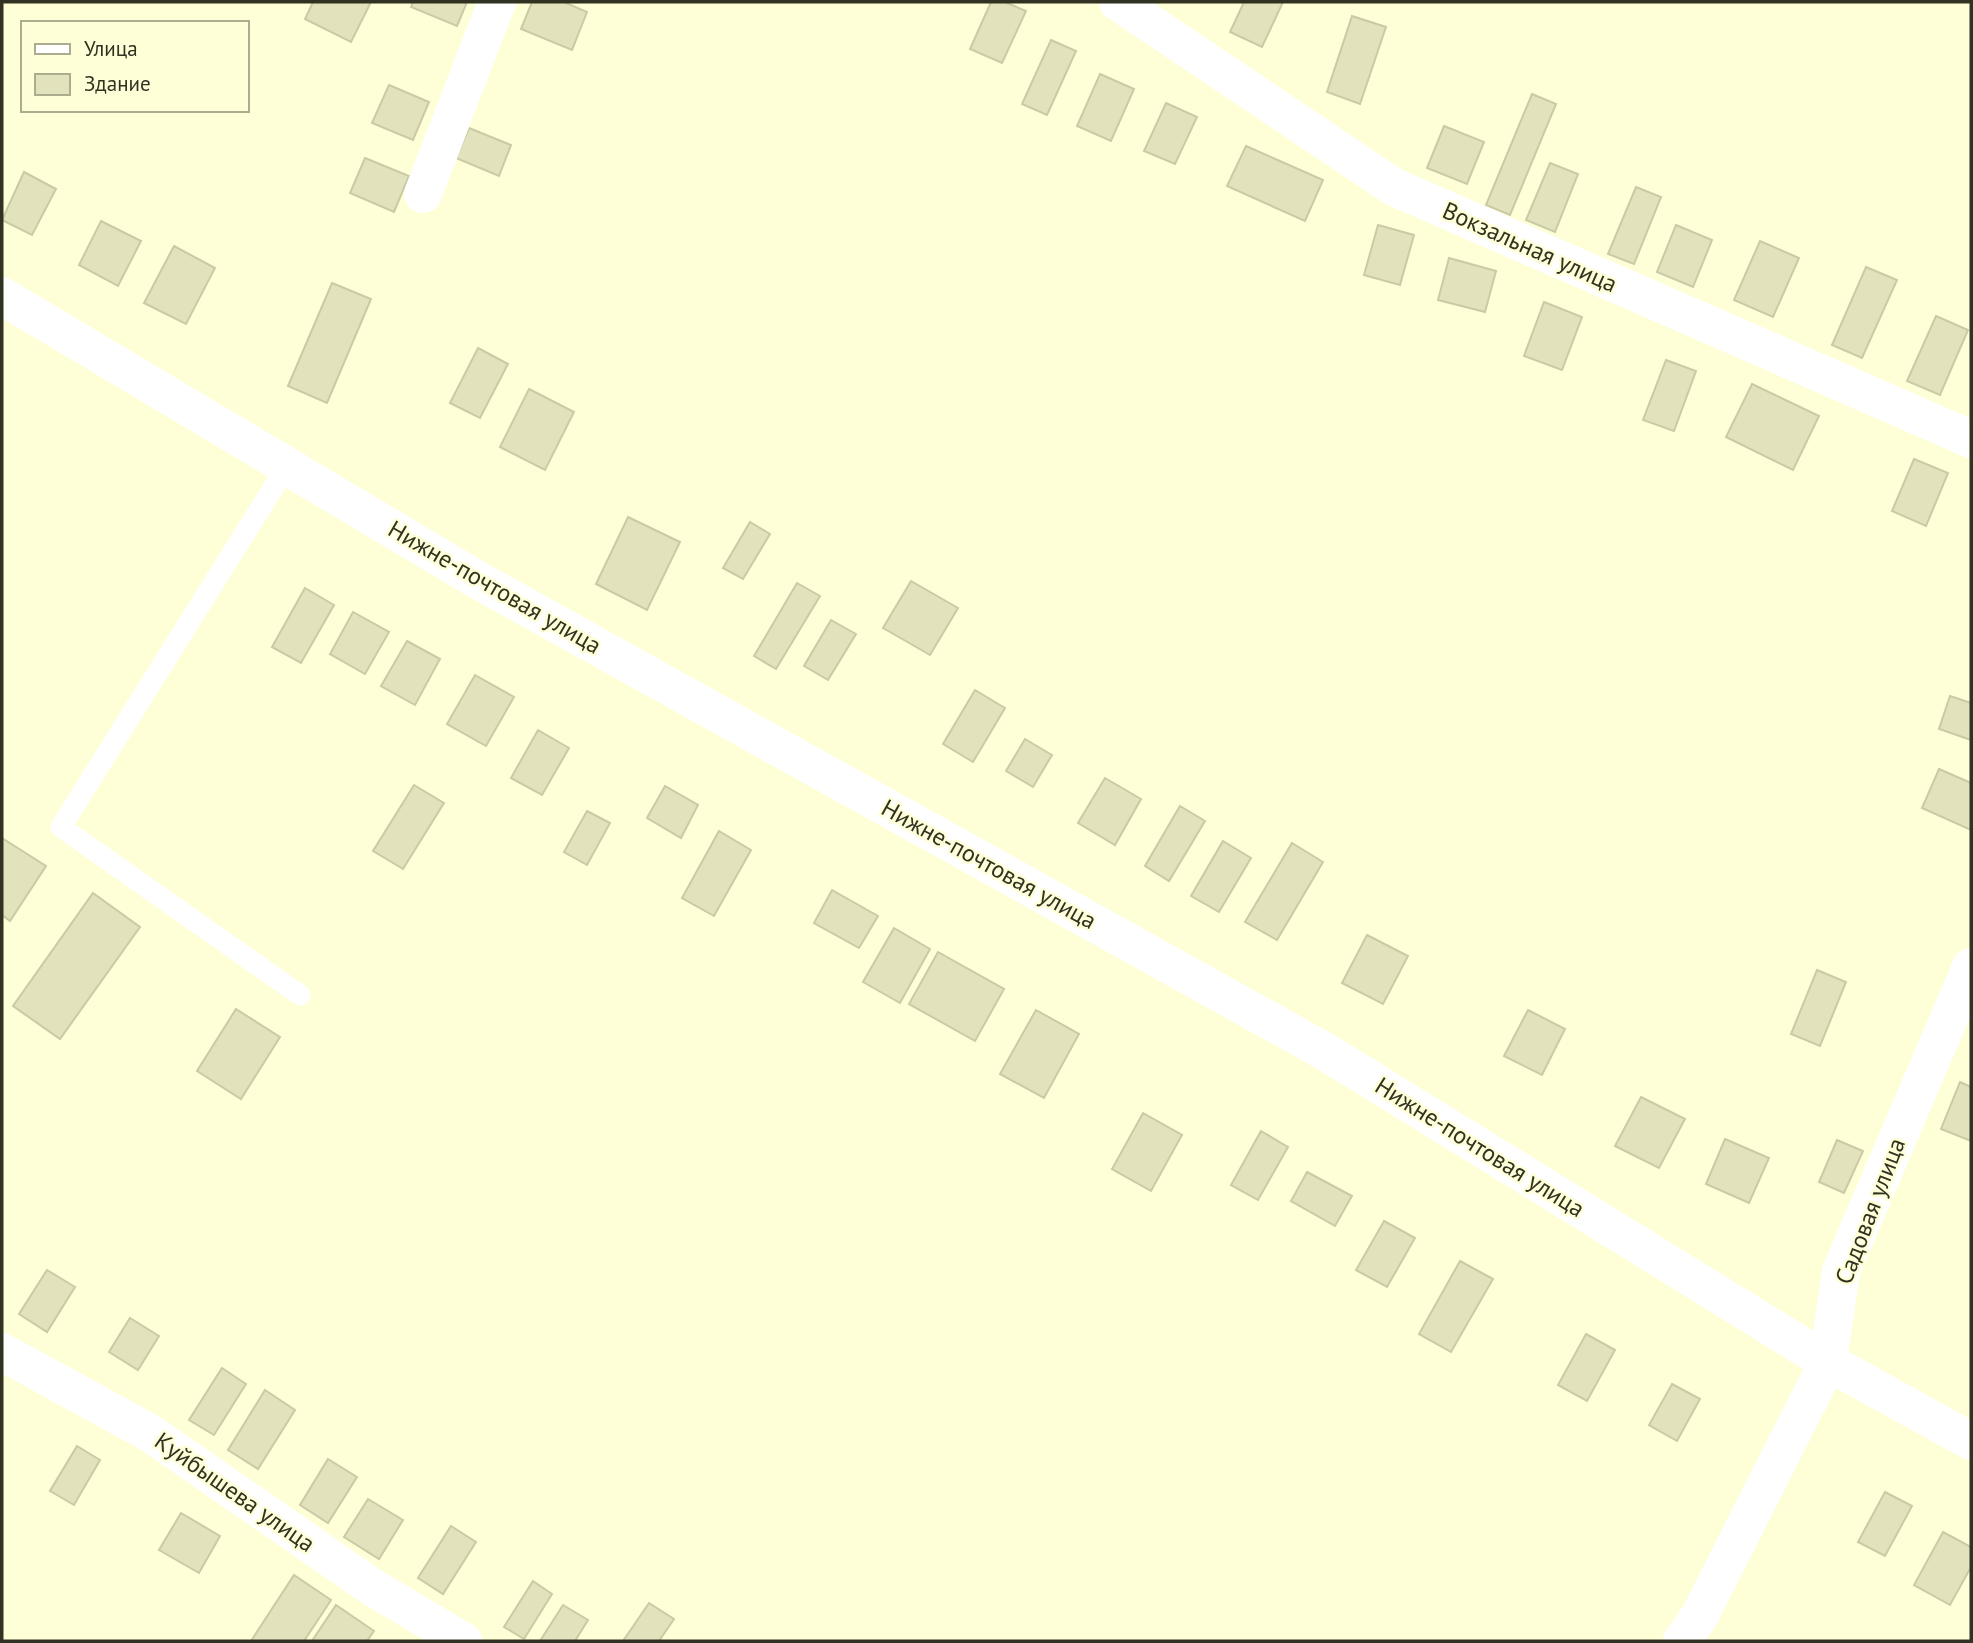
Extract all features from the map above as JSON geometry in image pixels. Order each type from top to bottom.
[{"type":"street","points":[[423,194],[497,2]]},
{"type":"street","name":"Вокзальная улица","points":[[1118,2],[1394,187],[1971,439]]},
{"type":"street","name":"Нижне-почтовая улица","points":[[2,296],[476,579],[1326,1052],[1828,1362],[1971,1441]]},
{"type":"street","name":"Садовая улица","points":[[1682,1641],[1700,1615],[1828,1362],[1841,1271],[1971,967]]},
{"type":"street","name":"Куйбышева улица","points":[[2,1352],[150,1433],[372,1587],[463,1641]]},
{"type":"lane","points":[[287,466],[61,827],[300,995]]},
{"type":"building","points":[[313,2],[371,2],[351,42],[305,19]]},
{"type":"building","points":[[413,2],[467,2],[457,26],[411,7]]},
{"type":"building","points":[[532,2],[564,2],[587,12],[572,50],[521,29]]},
{"type":"building","points":[[991,2],[1005,2],[1026,11],[1002,63],[970,49]]},
{"type":"building","points":[[1244,2],[1283,2],[1262,47],[1230,32]]},
{"type":"building","points":[[1352,16],[1386,27],[1360,104],[1327,92]]},
{"type":"building","points":[[1051,40],[1076,51],[1047,115],[1022,104]]},
{"type":"building","points":[[1100,74],[1134,89],[1111,141],[1077,126]]},
{"type":"building","points":[[389,85],[429,102],[413,140],[372,123]]},
{"type":"building","points":[[1532,94],[1556,104],[1510,215],[1486,205]]},
{"type":"building","points":[[1166,103],[1197,117],[1175,164],[1144,151]]},
{"type":"building","points":[[1444,126],[1484,142],[1467,184],[1427,168]]},
{"type":"building","points":[[469,128],[511,145],[499,176],[456,158]]},
{"type":"building","points":[[1246,146],[1323,180],[1305,221],[1227,186]]},
{"type":"building","points":[[365,158],[409,176],[394,212],[350,193]]},
{"type":"building","points":[[1550,163],[1578,174],[1555,232],[1526,220]]},
{"type":"building","points":[[24,172],[56,189],[32,235],[2,220]]},
{"type":"building","points":[[1636,187],[1661,197],[1634,264],[1608,254]]},
{"type":"building","points":[[101,221],[141,241],[118,286],[79,265]]},
{"type":"building","points":[[1378,225],[1414,235],[1400,285],[1364,275]]},
{"type":"building","points":[[1676,225],[1712,240],[1693,287],[1657,272]]},
{"type":"building","points":[[1760,241],[1799,258],[1773,317],[1734,300]]},
{"type":"building","points":[[174,246],[215,268],[186,324],[144,303]]},
{"type":"building","points":[[1449,258],[1496,271],[1485,312],[1438,300]]},
{"type":"building","points":[[1866,267],[1897,280],[1862,358],[1832,345]]},
{"type":"building","points":[[332,283],[371,299],[327,403],[288,386]]},
{"type":"building","points":[[1544,302],[1582,317],[1562,370],[1524,356]]},
{"type":"building","points":[[1936,316],[1968,330],[1940,395],[1907,381]]},
{"type":"building","points":[[478,348],[508,364],[480,418],[450,403]]},
{"type":"building","points":[[1666,360],[1696,371],[1674,431],[1643,420]]},
{"type":"building","points":[[1752,384],[1819,416],[1793,470],[1726,437]]},
{"type":"building","points":[[529,389],[574,412],[545,470],[500,447]]},
{"type":"building","points":[[1914,459],[1948,473],[1926,526],[1892,511]]},
{"type":"building","points":[[628,517],[680,542],[647,610],[596,584]]},
{"type":"building","points":[[750,522],[770,534],[743,579],[723,568]]},
{"type":"building","points":[[911,581],[958,608],[930,655],[883,628]]},
{"type":"building","points":[[797,583],[820,596],[776,669],[754,656]]},
{"type":"building","points":[[305,588],[334,605],[301,663],[272,647]]},
{"type":"building","points":[[353,612],[389,632],[365,674],[330,654]]},
{"type":"building","points":[[831,620],[856,634],[828,680],[804,666]]},
{"type":"building","points":[[407,641],[440,659],[415,705],[381,686]]},
{"type":"building","points":[[475,675],[514,697],[486,746],[447,724]]},
{"type":"building","points":[[975,690],[1005,708],[973,762],[943,744]]},
{"type":"building","points":[[1950,696],[1971,703],[1971,740],[1939,729]]},
{"type":"building","points":[[538,730],[569,748],[542,795],[511,778]]},
{"type":"building","points":[[1025,739],[1052,755],[1033,787],[1006,771]]},
{"type":"building","points":[[1939,769],[1971,783],[1971,830],[1922,808]]},
{"type":"building","points":[[1105,778],[1141,799],[1115,845],[1078,823]]},
{"type":"building","points":[[414,785],[444,803],[403,869],[373,851]]},
{"type":"building","points":[[665,786],[698,805],[681,838],[647,818]]},
{"type":"building","points":[[1180,806],[1205,821],[1169,881],[1145,866]]},
{"type":"building","points":[[587,811],[610,823],[587,865],[564,852]]},
{"type":"building","points":[[719,831],[751,850],[714,916],[682,898]]},
{"type":"building","points":[[2,838],[46,866],[10,921],[2,915]]},
{"type":"building","points":[[1223,841],[1251,858],[1219,912],[1191,896]]},
{"type":"building","points":[[1292,843],[1323,862],[1277,940],[1245,922]]},
{"type":"building","points":[[832,890],[878,916],[859,948],[814,923]]},
{"type":"building","points":[[93,893],[140,927],[60,1039],[13,1006]]},
{"type":"building","points":[[894,928],[930,949],[900,1003],[863,982]]},
{"type":"building","points":[[1367,935],[1408,956],[1383,1004],[1342,983]]},
{"type":"building","points":[[938,952],[1004,989],[975,1041],[909,1004]]},
{"type":"building","points":[[1817,970],[1846,982],[1820,1046],[1791,1034]]},
{"type":"building","points":[[236,1009],[280,1037],[241,1099],[197,1071]]},
{"type":"building","points":[[1036,1010],[1079,1034],[1044,1098],[1000,1074]]},
{"type":"building","points":[[1528,1010],[1565,1029],[1542,1075],[1504,1056]]},
{"type":"building","points":[[1960,1082],[1971,1087],[1971,1141],[1941,1129]]},
{"type":"building","points":[[1641,1097],[1685,1119],[1659,1168],[1615,1146]]},
{"type":"building","points":[[1143,1113],[1182,1135],[1151,1191],[1112,1169]]},
{"type":"building","points":[[1261,1131],[1288,1147],[1258,1200],[1231,1185]]},
{"type":"building","points":[[1725,1139],[1769,1158],[1749,1203],[1706,1184]]},
{"type":"building","points":[[1837,1140],[1863,1151],[1844,1193],[1819,1182]]},
{"type":"building","points":[[1307,1172],[1352,1196],[1335,1226],[1291,1201]]},
{"type":"building","points":[[1384,1221],[1415,1238],[1387,1287],[1356,1270]]},
{"type":"building","points":[[1460,1261],[1493,1279],[1451,1352],[1419,1334]]},
{"type":"building","points":[[47,1270],[75,1287],[47,1332],[19,1314]]},
{"type":"building","points":[[130,1318],[159,1336],[138,1370],[109,1352]]},
{"type":"building","points":[[1586,1334],[1615,1350],[1587,1401],[1558,1385]]},
{"type":"building","points":[[222,1368],[246,1384],[214,1435],[189,1420]]},
{"type":"building","points":[[1672,1384],[1700,1399],[1677,1441],[1649,1425]]},
{"type":"building","points":[[265,1390],[295,1410],[258,1469],[228,1450]]},
{"type":"building","points":[[77,1446],[100,1460],[74,1505],[50,1491]]},
{"type":"building","points":[[328,1459],[357,1477],[328,1523],[300,1505]]},
{"type":"building","points":[[1885,1492],[1912,1506],[1885,1556],[1858,1542]]},
{"type":"building","points":[[368,1499],[403,1520],[379,1559],[344,1537]]},
{"type":"building","points":[[181,1513],[220,1536],[199,1573],[159,1550]]},
{"type":"building","points":[[451,1526],[476,1542],[443,1594],[418,1578]]},
{"type":"building","points":[[1943,1532],[1971,1547],[1971,1567],[1950,1605],[1914,1585]]},
{"type":"building","points":[[294,1575],[331,1600],[304,1641],[251,1641]]},
{"type":"building","points":[[533,1581],[552,1594],[524,1639],[504,1627]]},
{"type":"building","points":[[649,1603],[674,1619],[659,1641],[623,1641]]},
{"type":"building","points":[[336,1605],[374,1631],[367,1641],[312,1641]]},
{"type":"building","points":[[563,1605],[588,1620],[575,1641],[540,1641]]}]
